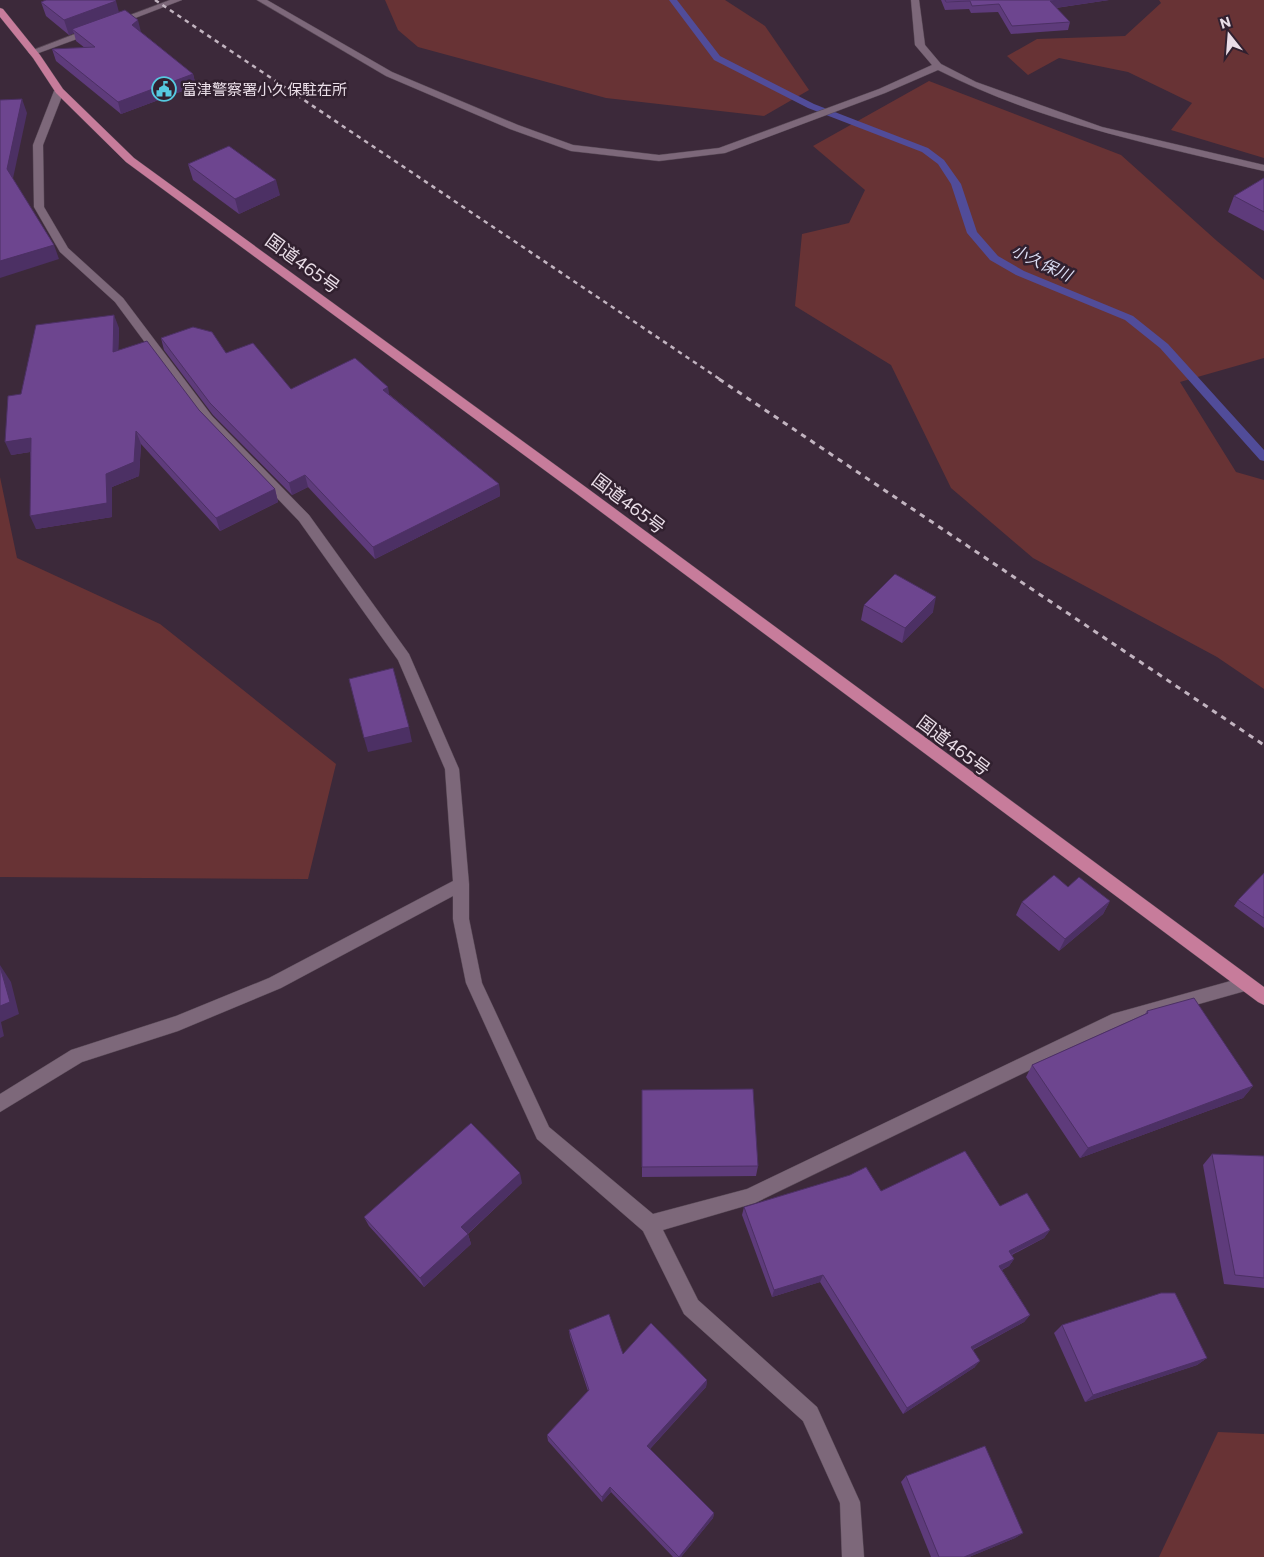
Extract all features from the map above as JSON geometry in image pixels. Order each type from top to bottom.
[{"type":"highway","name":"国道465号","points":[[0,11],[33,52],[59,91],[130,160],[590,497],[1264,997]]},
{"type":"street","points":[[33,52],[178,0]]},
{"type":"street","points":[[261,0],[389,74],[514,127],[571,148],[659,158],[721,151],[846,104],[938,66]]},
{"type":"street","points":[[915,0],[920,45],[938,66],[973,84],[1100,129],[1264,168]]},
{"type":"street","points":[[59,91],[38,145],[39,207],[64,250],[119,300],[208,419],[304,518],[404,658],[452,769],[461,884],[461,919],[474,983],[543,1134],[650,1224],[691,1308],[810,1414],[850,1502],[853,1557]]},
{"type":"street","points":[[0,1104],[77,1056],[178,1023],[275,983],[461,884]]},
{"type":"street","points":[[650,1224],[749,1197],[1118,1019],[1245,984]]},
{"type":"shaded area","points":[[385,0],[725,0],[765,26],[809,90],[764,116],[606,98],[418,47],[398,30]]},
{"type":"shaded area","points":[[1159,0],[1264,0],[1264,158],[1171,130],[1192,103],[1128,72],[1059,58],[1028,75],[1007,56],[1037,39],[1125,36],[1161,3]]},
{"type":"shaded area","points":[[929,81],[1121,155],[1217,241],[1264,280],[1264,358],[1180,382],[1236,472],[1264,480],[1264,689],[1217,657],[1033,558],[951,488],[891,365],[795,306],[802,234],[849,223],[865,190],[813,146]]},
{"type":"shaded area","points":[[0,477],[17,558],[160,624],[336,764],[308,879],[0,877]]},
{"type":"shaded area","points":[[1218,1432],[1264,1434],[1264,1557],[1159,1557]]},
{"type":"building","points":[[46,0],[116,1],[64,20],[41,2]]},
{"type":"building","points":[[945,0],[1060,0],[1050,1],[1070,22],[1012,26],[999,4],[972,6],[970,1],[946,2]]},
{"type":"building","points":[[125,10],[138,20],[132,25],[193,74],[118,102],[52,49],[95,47],[72,29]]},
{"type":"building","points":[[22,99],[7,169],[54,245],[0,261],[0,100]]},
{"type":"building","points":[[229,146],[276,180],[235,199],[188,164]]},
{"type":"building","points":[[1264,178],[1264,212],[1234,196]]},
{"type":"building","points":[[114,315],[113,352],[147,341],[199,410],[275,489],[216,518],[136,431],[134,462],[106,474],[107,503],[30,516],[31,438],[5,442],[8,396],[21,394],[36,325]]},
{"type":"building","points":[[193,327],[212,332],[226,353],[253,343],[291,389],[355,358],[388,387],[383,390],[499,484],[373,547],[305,475],[289,483],[210,403],[161,338]]},
{"type":"building","points":[[895,574],[936,597],[905,628],[864,605]]},
{"type":"building","points":[[393,668],[409,727],[364,738],[349,679]]},
{"type":"building","points":[[1264,873],[1264,918],[1238,900]]},
{"type":"building","points":[[1054,875],[1068,887],[1079,877],[1110,901],[1065,939],[1022,902]]},
{"type":"building","points":[[0,968],[10,1002],[0,1006]]},
{"type":"building","points":[[1194,998],[1253,1086],[1088,1148],[1032,1065],[1148,1013],[1147,1011]]},
{"type":"building","points":[[753,1089],[758,1166],[642,1167],[642,1090]]},
{"type":"building","points":[[471,1123],[520,1173],[461,1227],[468,1234],[420,1278],[364,1217]]},
{"type":"building","points":[[965,1151],[1000,1206],[1027,1193],[1050,1230],[1009,1251],[1014,1259],[999,1266],[1030,1315],[971,1347],[980,1361],[907,1408],[823,1275],[774,1290],[744,1207],[850,1175],[866,1167],[881,1191]]},
{"type":"building","points":[[1212,1154],[1264,1156],[1264,1278],[1235,1275]]},
{"type":"building","points":[[1161,1293],[1175,1293],[1207,1358],[1093,1395],[1062,1325]]},
{"type":"building","points":[[609,1314],[623,1354],[651,1323],[707,1380],[647,1446],[714,1513],[679,1557],[610,1487],[602,1497],[547,1435],[589,1390],[569,1330]]},
{"type":"building","points":[[985,1446],[1023,1533],[964,1557],[939,1557],[906,1476]]},
{"type":"waterway","name":"小久保川","points":[[673,0],[717,58],[811,106],[925,150],[941,162],[956,184],[972,233],[994,258],[1020,273],[1129,318],[1164,346],[1264,457]]},
{"type":"railway","points":[[155,0],[721,380]]},
{"type":"railway","points":[[719,379],[1264,745]]},
{"type":"place","name":"富津警察署小久保駐在所","points":[[164,89]]}]
